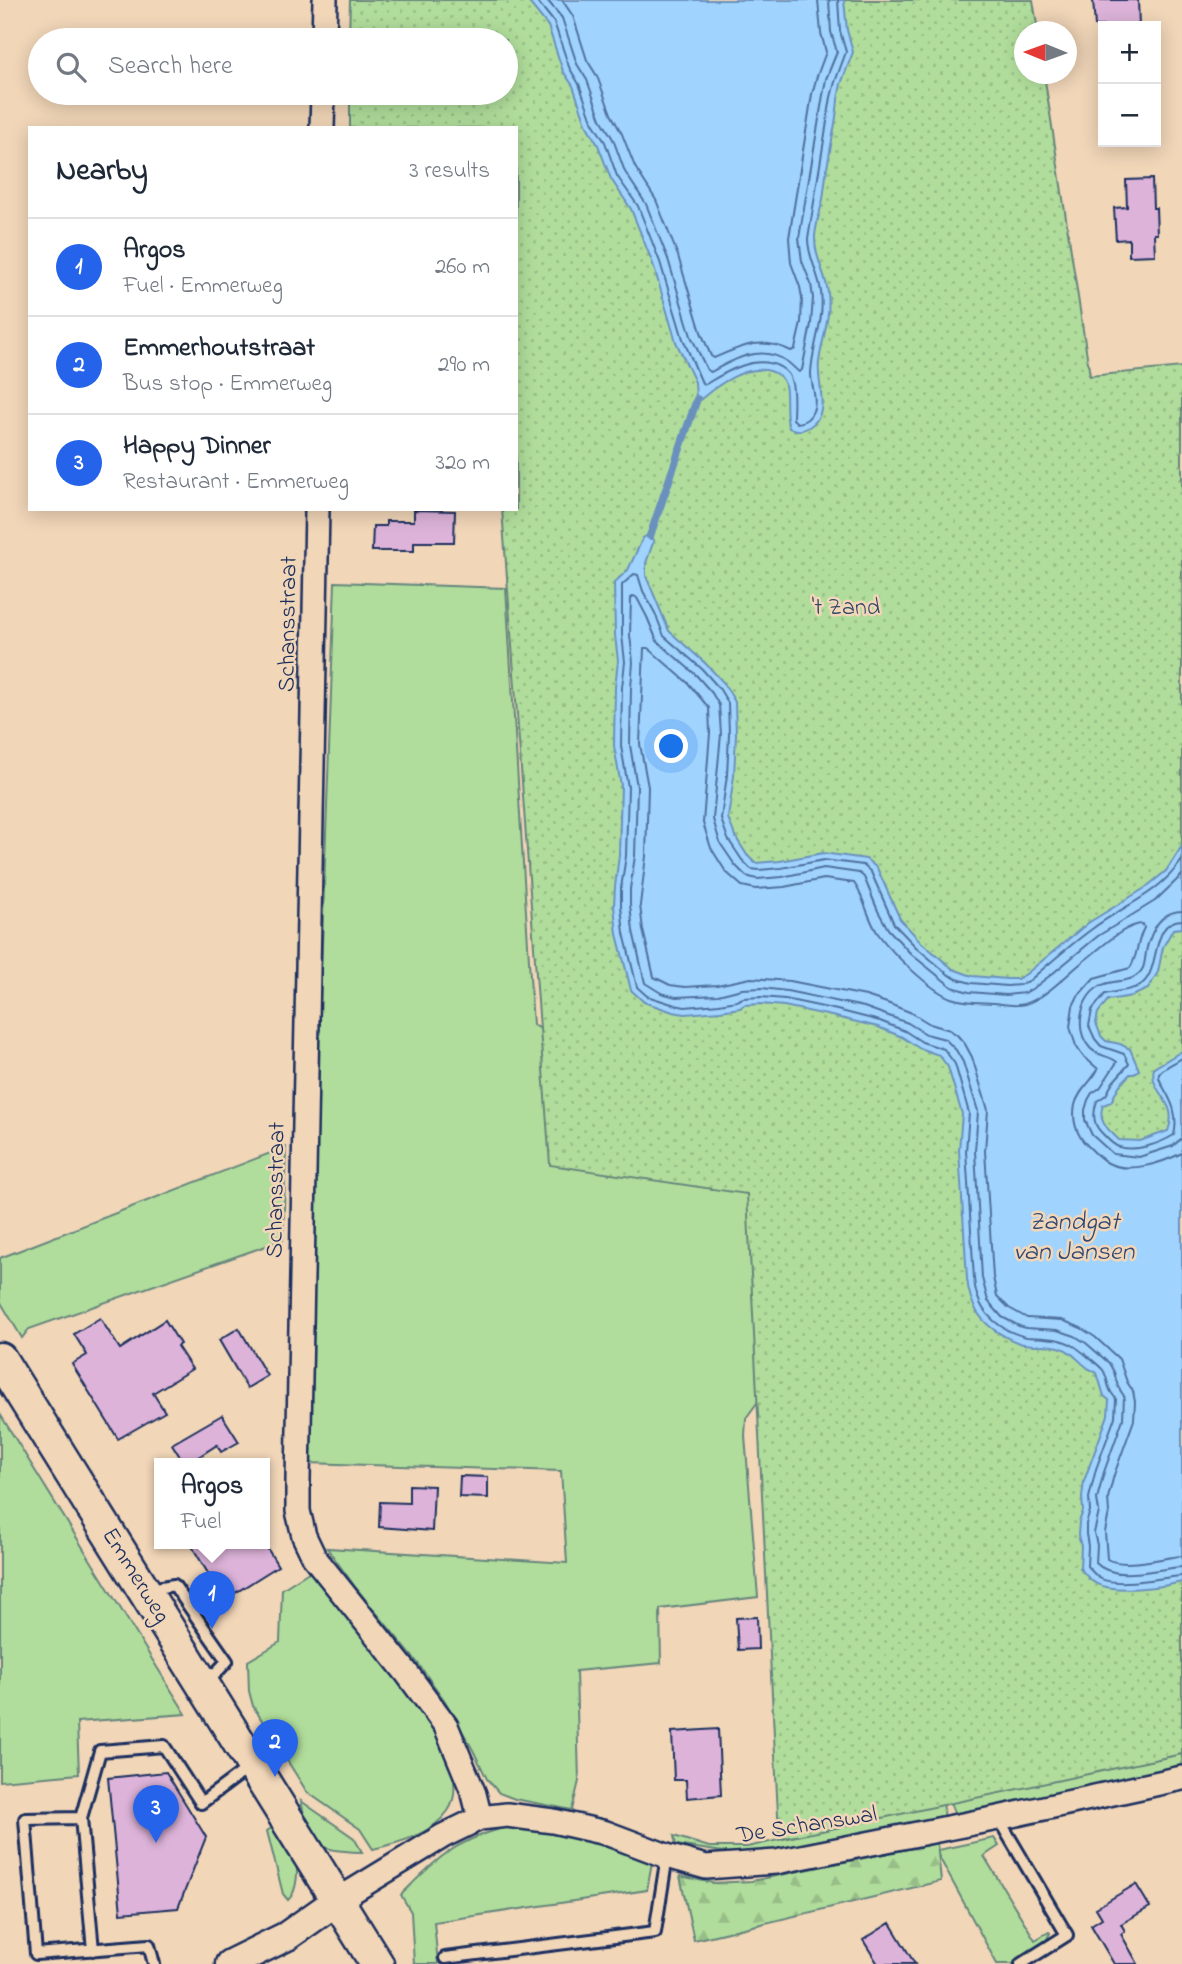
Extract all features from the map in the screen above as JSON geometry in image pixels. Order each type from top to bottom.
[{"type":"main road","name":"Emmerweg","points":[[0,1359],[377,1964]]},
{"type":"street","points":[[324,28],[325,0]]},
{"type":"street","points":[[322,126],[323,105]]},
{"type":"street","name":"Schansstraat","points":[[317,511],[298,1511],[304,1536],[314,1557],[446,1726],[474,1794],[480,1818]]},
{"type":"street","name":"De Schanswal","points":[[338,1900],[443,1836],[480,1818],[507,1815],[553,1821],[606,1833],[667,1856],[706,1867],[776,1862],[1182,1778]]},
{"type":"street","points":[[230,1964],[287,1936],[338,1900]]},
{"type":"lane","points":[[93,1950],[81,1818],[100,1751],[164,1746],[201,1803],[252,1765]]},
{"type":"lane","points":[[81,1818],[25,1819],[36,1954],[149,1945],[154,1964]]},
{"type":"lane","points":[[998,1818],[1067,1935],[1020,1964]]},
{"type":"lane","points":[[445,1958],[655,1932],[667,1856]]},
{"type":"green space","name":"'t Zand","points":[[350,0],[1033,0],[1036,21],[1014,21],[1014,84],[1046,84],[1090,376],[1182,367],[1182,1754],[817,1832],[784,1838],[779,1835],[747,1194],[550,1165],[502,511],[518,511],[518,126],[350,126],[350,105],[518,105],[518,28],[349,28]]},
{"type":"green space","points":[[335,582],[506,588],[533,1025],[906,1199],[746,1418],[745,1436],[758,1597],[660,1609],[661,1663],[576,1671],[579,1781],[572,1810],[515,1799],[499,1793],[487,1779],[445,1701],[327,1548],[567,1563],[561,1471],[307,1463],[312,1225]]},
{"type":"green space","points":[[286,1147],[283,1240],[29,1329],[22,1338],[0,1301],[0,1258]]},
{"type":"green space","points":[[0,1414],[186,1714],[77,1722],[79,1774],[0,1781]]},
{"type":"green space","points":[[312,1570],[426,1709],[451,1762],[454,1789],[453,1801],[448,1811],[424,1832],[393,1844],[373,1849],[360,1829],[307,1792],[253,1706],[249,1691],[248,1661],[280,1642],[282,1589]]},
{"type":"green space","points":[[1182,1754],[1182,1767],[955,1815],[950,1802]]},
{"type":"green space","points":[[301,1801],[354,1838],[362,1852],[334,1850],[317,1843],[308,1828]]},
{"type":"green space","points":[[944,1803],[943,1817],[784,1851],[730,1853],[676,1845],[674,1836],[709,1847],[747,1847]]},
{"type":"green space","points":[[275,1826],[296,1860],[296,1885],[288,1900],[283,1894],[267,1831]]},
{"type":"green space","points":[[503,1828],[561,1834],[652,1862],[647,1890],[434,1922],[438,1964],[414,1964],[411,1912],[401,1895],[446,1853],[471,1839]]},
{"type":"green space","points":[[994,1838],[999,1846],[984,1856],[1035,1940],[1050,1933],[1044,1945],[1014,1964],[997,1964],[938,1855],[938,1850]]},
{"type":"green space","points":[[937,1843],[941,1881],[694,1940],[680,1876],[713,1883],[752,1881]]},
{"type":"water","points":[[527,0],[844,0],[847,30],[853,52],[841,84],[816,231],[816,251],[829,302],[819,362],[820,414],[809,427],[799,430],[789,428],[784,382],[770,371],[742,373],[701,399],[696,398],[695,382],[676,342],[653,264],[631,209],[611,179],[598,145],[587,126],[573,86],[563,71],[548,26]]},
{"type":"water","name":"Zandgat van Jansen","points":[[648,535],[654,540],[646,563],[646,576],[669,631],[724,683],[735,702],[734,776],[728,818],[735,836],[755,863],[823,853],[866,859],[877,868],[900,919],[921,942],[953,969],[972,976],[1017,979],[1088,923],[1145,888],[1166,871],[1182,846],[1182,928],[1173,929],[1163,947],[1158,972],[1148,989],[1132,996],[1108,1000],[1098,1013],[1096,1023],[1106,1041],[1130,1049],[1139,1070],[1130,1074],[1119,1086],[1111,1102],[1103,1105],[1103,1121],[1119,1140],[1140,1141],[1168,1131],[1170,1112],[1155,1084],[1154,1068],[1182,1051],[1182,1582],[1150,1587],[1113,1588],[1093,1582],[1080,1568],[1081,1546],[1078,1535],[1083,1511],[1084,1481],[1108,1415],[1109,1400],[1104,1396],[1097,1373],[1070,1352],[1062,1348],[1011,1340],[989,1325],[974,1305],[967,1279],[959,1150],[962,1114],[948,1067],[939,1055],[878,1027],[784,1006],[744,1005],[740,1008],[685,1014],[644,1002],[631,990],[617,934],[614,906],[621,786],[614,746],[618,661],[614,583],[628,570],[643,538]]},
{"type":"building","points":[[1093,0],[1138,0],[1139,21],[1098,21],[1098,26],[1095,26]]},
{"type":"building","points":[[1152,179],[1153,208],[1156,208],[1155,255],[1129,256],[1129,239],[1116,240],[1114,208],[1127,207],[1126,180]]},
{"type":"building","points":[[414,511],[455,511],[454,542],[414,542],[414,551],[372,551],[373,526],[386,526],[386,521],[414,521]]},
{"type":"building","points":[[100,1318],[120,1349],[165,1320],[192,1369],[153,1393],[165,1412],[118,1439],[72,1364],[87,1355],[74,1334]]},
{"type":"building","points":[[239,1328],[267,1376],[247,1388],[219,1340]]},
{"type":"building","points":[[222,1415],[239,1442],[221,1452],[217,1445],[197,1458],[181,1458],[172,1444]]},
{"type":"building","points":[[460,1476],[488,1477],[488,1498],[459,1497]]},
{"type":"building","points":[[409,1485],[434,1486],[432,1531],[379,1527],[380,1502],[409,1503]]},
{"type":"building","points":[[194,1549],[268,1549],[278,1566],[224,1600]]},
{"type":"building","points":[[757,1617],[758,1649],[738,1650],[736,1618]]},
{"type":"building","points":[[718,1729],[721,1795],[687,1798],[686,1780],[674,1780],[672,1732]]},
{"type":"building","points":[[166,1772],[206,1837],[178,1908],[121,1913],[108,1778]]},
{"type":"building","points":[[1136,1884],[1150,1907],[1121,1924],[1125,1931],[1121,1934],[1138,1964],[1114,1964],[1091,1925],[1102,1918],[1096,1908]]},
{"type":"building","points":[[890,1923],[915,1964],[878,1964],[863,1940]]},
{"type":"waterway","points":[[650,536],[697,399]]},
{"type":"place","name":"Argos","points":[[212,1629]]},
{"type":"place","name":"Emmerhoutstraat","points":[[275,1777]]},
{"type":"place","name":"Happy Dinner","points":[[156,1843]]}]
